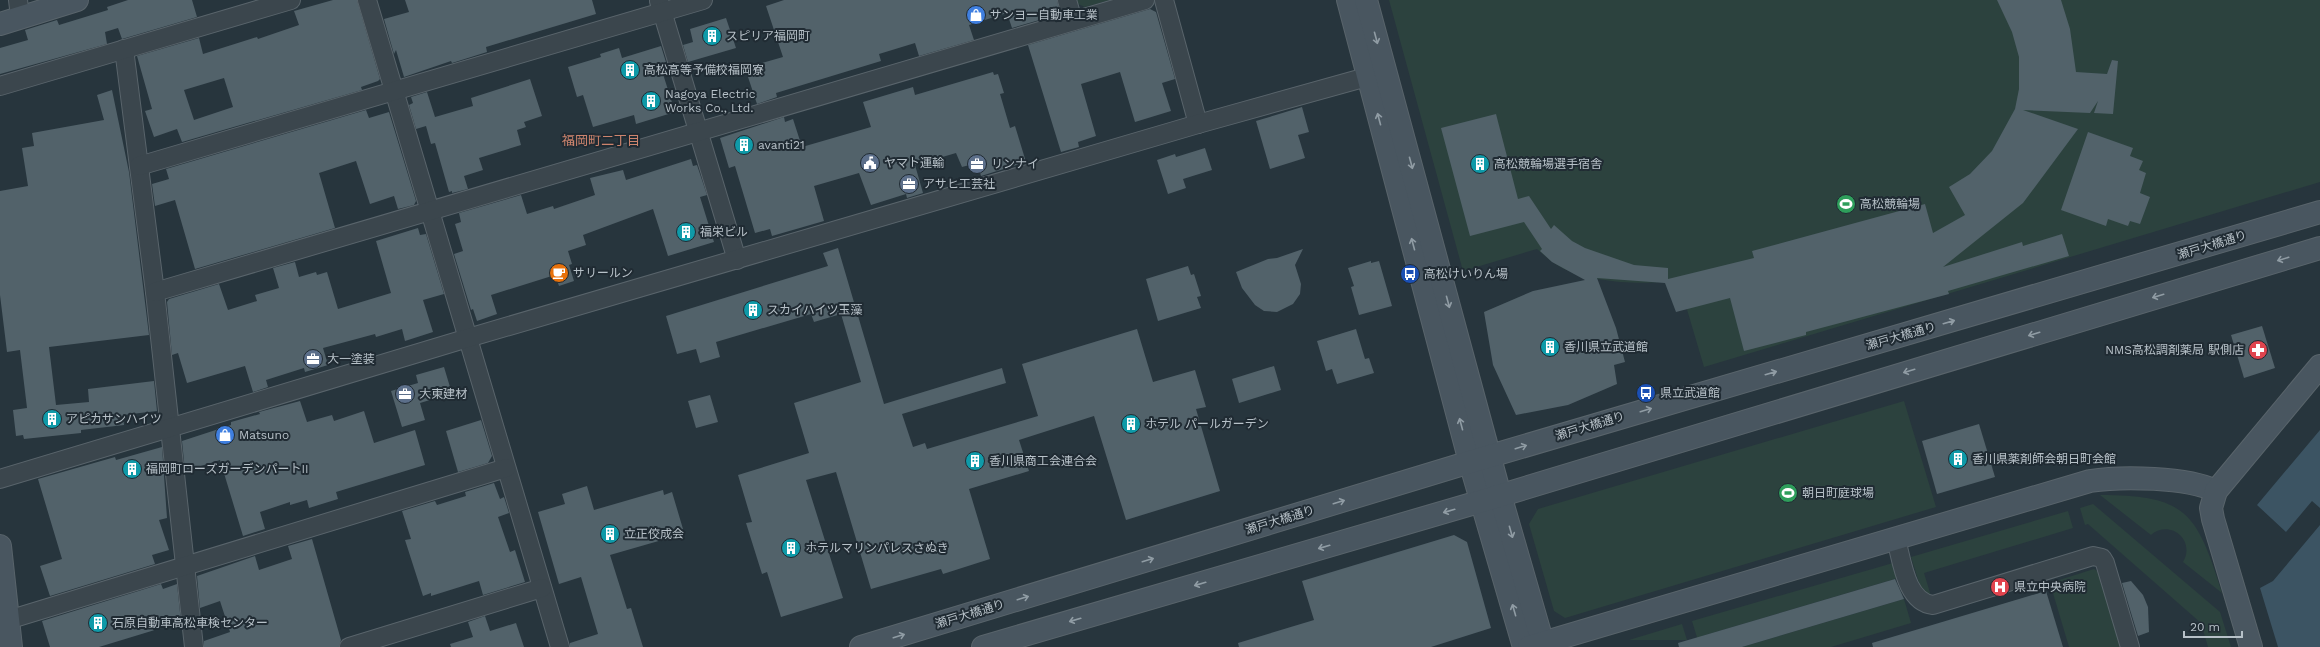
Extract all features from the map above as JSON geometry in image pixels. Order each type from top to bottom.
[{"type":"street","points":[[13,14],[77,0]]},
{"type":"street","points":[[0,86],[291,0]]},
{"type":"street","points":[[367,0],[560,647]]},
{"type":"street","points":[[140,166],[395,90],[661,6],[703,0]]},
{"type":"street","points":[[1067,0],[1073,21]]},
{"type":"street","points":[[155,292],[1145,0]]},
{"type":"street","points":[[1164,0],[1198,124]]},
{"type":"street","points":[[1348,0],[1377,74],[1480,459],[1535,646],[2090,481],[2110,478],[2190,482],[2216,490]]},
{"type":"street","points":[[1366,0],[1377,74]]},
{"type":"street","points":[[661,6],[737,260]]},
{"type":"street","points":[[124,49],[155,292],[194,647]]},
{"type":"street","points":[[0,479],[468,338],[1198,124],[1377,74]]},
{"type":"street","name":"瀬戸大橋通り","points":[[862,647],[1480,459],[2320,212]]},
{"type":"street","points":[[983,647],[1491,498],[2320,248]]},
{"type":"street","points":[[2251,647],[2213,519],[2212,499],[2216,490],[2320,366]]},
{"type":"street","points":[[8,620],[184,564],[506,468]]},
{"type":"street","points":[[1896,539],[1913,594],[1921,602],[1933,605],[2093,556],[2102,558],[2105,563],[2130,647]]},
{"type":"street","points":[[0,546],[11,647]]},
{"type":"street","points":[[349,647],[542,588]]},
{"type":"green space","points":[[1077,0],[1110,0],[1085,7],[1078,4]]},
{"type":"green space","name":"高松競輪場","points":[[1389,0],[2320,0],[2320,182],[1704,367],[1678,279],[1651,283],[1636,283],[1590,277],[1564,269],[1537,249],[1463,271]]},
{"type":"green space","name":"朝日町庭球場","points":[[1904,401],[1936,507],[1565,618],[1554,611],[1529,524],[1538,509]]},
{"type":"green space","points":[[2100,495],[2129,496],[2152,499],[2170,505],[2184,514],[2195,527],[2205,544],[2222,593],[2183,562],[2186,554],[2186,546],[2184,540],[2179,534],[2166,529],[2151,535]]},
{"type":"green space","points":[[2093,504],[2220,612],[2231,647],[2208,647],[2201,623],[2088,524],[2085,525],[2080,508]]},
{"type":"green space","points":[[2068,511],[2073,528],[1924,573],[1931,596],[1924,594],[1921,589],[1911,557]]},
{"type":"green space","points":[[1893,563],[1898,578],[1702,636],[1699,644],[1692,621]]},
{"type":"green space","points":[[2094,569],[2100,573],[2122,647],[2069,647],[2050,583]]},
{"type":"green space","points":[[1904,599],[1911,623],[1831,647],[1742,647]]},
{"type":"green space","points":[[1682,624],[1687,640],[1629,640]]},
{"type":"water","points":[[2320,430],[2320,508],[2312,501],[2286,532],[2257,505]]},
{"type":"water","points":[[2320,525],[2320,647],[2278,647],[2260,588],[2273,581]]},
{"type":"building","points":[[128,0],[192,0],[197,17],[122,39],[118,28],[105,32],[107,44],[0,74],[0,48],[28,40],[25,30],[57,20],[59,25],[108,10],[107,7]]},
{"type":"building","points":[[333,0],[357,0],[380,79],[361,87],[362,90],[182,142],[177,129],[154,137],[145,111],[152,109],[137,56],[199,38],[203,54],[257,37],[258,39],[299,25],[294,11]],"holes":[[[224,78],[233,107],[194,120],[184,90]]]},
{"type":"building","points":[[405,0],[592,0],[596,14],[486,47],[487,52],[452,63],[451,61],[404,77],[396,50],[394,54],[384,19],[409,12]]},
{"type":"building","points":[[784,0],[1057,0],[1060,14],[1012,28],[1007,13],[969,25],[974,40],[919,56],[915,43],[879,54],[881,61],[776,93],[777,97],[757,104],[745,68],[783,57],[766,6]]},
{"type":"building","points":[[1997,0],[2061,0],[2070,29],[2076,72],[2107,74],[2112,60],[2118,61],[2113,114],[2094,113],[2098,101],[2090,113],[2023,110],[2078,129],[2023,203],[1943,267],[2022,242],[2023,246],[2062,234],[2069,256],[1948,291],[1949,294],[1806,332],[1806,335],[1744,351],[1730,298],[1676,312],[1665,283],[1597,278],[1616,328],[1625,362],[1614,365],[1617,384],[1568,405],[1516,415],[1493,365],[1484,312],[1533,291],[1585,280],[1552,262],[1540,251],[1542,249],[1524,222],[1470,236],[1441,128],[1496,114],[1518,199],[1529,196],[1551,229],[1554,225],[1572,241],[1585,248],[1634,265],[1668,268],[1668,279],[1754,258],[1752,251],[1925,204],[1933,233],[1965,215],[1949,187],[1970,174],[1992,151],[2015,109],[2019,89],[2019,57],[2012,32]]},
{"type":"building","points":[[1150,9],[1156,12],[1175,79],[1162,83],[1171,111],[1135,122],[1120,72],[1081,84],[1096,136],[1078,142],[1079,147],[1061,152],[1028,45]]},
{"type":"building","name":"スピリア福岡町","points":[[726,18],[736,48],[688,62],[683,45],[693,42],[690,29]]},
{"type":"building","points":[[661,46],[669,72],[663,74],[675,112],[636,124],[634,115],[593,127],[583,95],[577,97],[568,67],[601,57],[600,54],[619,48],[622,58]]},
{"type":"building","points":[[993,72],[994,75],[998,74],[1004,93],[1000,94],[1010,128],[1015,126],[1026,162],[981,176],[977,163],[962,167],[956,153],[915,165],[923,193],[907,198],[906,194],[871,205],[859,173],[814,186],[824,221],[772,236],[770,229],[755,233],[735,166],[729,168],[720,138],[784,117],[785,122],[793,119],[802,147],[871,127],[863,102],[913,87],[915,95]]},
{"type":"building","points":[[530,79],[542,116],[524,122],[526,127],[517,130],[521,145],[479,158],[483,170],[464,176],[468,189],[452,193],[452,191],[449,192],[435,143],[431,144],[426,126],[416,129],[409,105],[413,103],[411,97],[427,92],[435,117],[473,106],[471,98]]},
{"type":"building","points":[[112,90],[129,172],[149,335],[49,347],[56,405],[89,402],[88,389],[154,381],[157,411],[123,415],[124,425],[81,430],[81,433],[24,439],[23,435],[16,436],[13,410],[27,408],[20,350],[7,352],[0,295],[0,191],[28,186],[22,148],[34,146],[32,133],[104,120],[97,95]]},
{"type":"building","points":[[1302,107],[1309,132],[1298,135],[1305,158],[1270,169],[1256,121]]},
{"type":"building","points":[[366,110],[369,118],[389,112],[416,201],[414,205],[398,209],[394,196],[370,204],[356,161],[319,173],[335,228],[195,269],[175,200],[155,206],[152,184],[169,179],[166,169]]},
{"type":"building","points":[[2088,132],[2133,148],[2130,156],[2143,161],[2139,170],[2146,173],[2140,193],[2150,197],[2140,224],[2130,221],[2128,226],[2108,219],[2106,226],[2061,210]]},
{"type":"building","points":[[1205,148],[1212,170],[1183,179],[1186,188],[1168,194],[1157,160],[1175,154],[1176,157]]},
{"type":"building","points":[[691,159],[693,166],[697,165],[707,195],[700,197],[714,242],[668,256],[653,209],[583,235],[586,245],[568,251],[572,264],[569,265],[574,281],[559,286],[555,275],[491,295],[497,314],[477,321],[473,309],[471,310],[454,254],[463,251],[455,224],[461,222],[459,213],[521,195],[527,214],[553,206],[554,209],[595,195],[590,178],[623,170],[626,180]]},
{"type":"building","points":[[418,228],[420,235],[426,234],[444,294],[423,300],[433,332],[405,341],[402,329],[376,337],[375,334],[323,348],[328,365],[305,372],[304,368],[266,380],[268,387],[253,392],[245,366],[187,383],[178,353],[172,355],[167,302],[169,299],[219,284],[228,310],[257,301],[255,295],[279,288],[273,268],[295,262],[299,277],[316,272],[317,275],[327,272],[338,309],[391,293],[376,241]]},
{"type":"building","points":[[838,248],[884,404],[1002,368],[1006,383],[902,414],[913,447],[925,443],[927,449],[1038,416],[1022,364],[1137,329],[1153,382],[1195,370],[1206,407],[1196,409],[1220,491],[1126,520],[1094,416],[1019,440],[1029,471],[969,489],[990,559],[943,574],[941,569],[871,589],[836,472],[806,480],[843,598],[781,617],[767,572],[762,574],[746,523],[752,522],[738,475],[809,453],[794,403],[861,382],[841,314],[814,322],[811,314],[716,342],[720,357],[700,363],[696,349],[677,354],[666,316],[828,266],[823,253]]},
{"type":"building","points":[[1303,249],[1295,265],[1301,284],[1300,294],[1293,304],[1277,312],[1264,311],[1255,305],[1242,288],[1236,272],[1268,259],[1277,258]]},
{"type":"building","points":[[1371,261],[1371,263],[1379,261],[1392,306],[1359,315],[1351,287],[1354,286],[1348,268]]},
{"type":"building","points":[[1188,266],[1191,275],[1194,274],[1201,296],[1197,297],[1201,308],[1158,321],[1146,279]]},
{"type":"building","points":[[2262,326],[2275,368],[2244,378],[2231,335]]},
{"type":"building","points":[[1356,329],[1365,359],[1369,358],[1374,373],[1337,384],[1332,369],[1326,371],[1317,341]]},
{"type":"building","points":[[1274,366],[1281,390],[1239,403],[1232,379]]},
{"type":"building","points":[[444,367],[450,387],[438,391],[440,397],[420,403],[425,420],[402,427],[391,391],[418,383],[416,375]]},
{"type":"building","points":[[710,395],[718,422],[696,428],[688,401]]},
{"type":"building","points":[[300,401],[307,422],[332,415],[334,421],[364,411],[374,443],[415,430],[425,465],[336,492],[338,499],[309,508],[307,500],[290,505],[290,502],[260,512],[265,529],[243,536],[220,460],[185,471],[182,441],[231,425],[231,422],[260,414],[259,412]]},
{"type":"building","points":[[481,420],[492,456],[488,463],[458,472],[446,431]]},
{"type":"building","name":"香川県薬剤師会朝日町会館","points":[[1979,424],[1995,477],[1937,494],[1922,441]]},
{"type":"building","points":[[162,447],[167,518],[159,520],[169,550],[152,555],[155,564],[50,596],[40,566],[62,559],[38,479],[115,457],[116,460]]},
{"type":"building","points":[[494,483],[500,499],[504,497],[509,513],[498,517],[510,552],[515,550],[525,582],[483,595],[479,581],[431,596],[431,593],[423,596],[405,540],[411,539],[402,511],[435,501],[437,505],[466,496],[465,492]]},
{"type":"building","name":"立正佼成会","points":[[587,486],[594,510],[663,490],[664,495],[672,492],[683,529],[675,532],[676,536],[610,555],[627,609],[631,608],[643,647],[570,647],[570,643],[598,634],[581,577],[559,584],[538,512],[565,504],[562,494]]},
{"type":"building","points":[[1454,535],[1467,542],[1491,628],[1431,647],[1239,647],[1238,643],[1314,620],[1302,581]]},
{"type":"building","points":[[312,539],[341,640],[339,647],[204,647],[204,641],[230,632],[220,601],[200,608],[197,576],[255,556],[259,570],[292,559],[288,546]]},
{"type":"building","points":[[1895,579],[1904,599],[1742,647],[1679,647],[1678,643]]},
{"type":"building","points":[[2131,581],[2143,595],[2148,607],[2149,632],[2138,636],[2122,583]]},
{"type":"building","points":[[161,584],[163,589],[177,584],[181,622],[99,647],[50,647],[42,621]]},
{"type":"building","points":[[2046,591],[2063,647],[1873,647],[1872,643]]},
{"type":"building","points":[[485,616],[490,631],[516,623],[524,647],[451,647],[450,644],[473,637],[468,622]]},
{"type":"place","name":"サンヨー自動車工業","points":[[976,15]]},
{"type":"place","name":"スピリア福岡町","points":[[712,36]]},
{"type":"place","name":"高松高等予備校福岡寮","points":[[630,70]]},
{"type":"place","name":"Nagoya Electric Works Co., Ltd.","points":[[651,101]]},
{"type":"place","name":"avanti21","points":[[744,145]]},
{"type":"place","name":"ヤマト運輸","points":[[870,163]]},
{"type":"place","name":"リンナイ","points":[[977,164]]},
{"type":"place","name":"高松競輪場選手宿舎","points":[[1480,164]]},
{"type":"place","name":"アサヒ工芸社","points":[[909,184]]},
{"type":"place","name":"高松競輪場","points":[[1846,204]]},
{"type":"place","name":"福栄ビル","points":[[686,232]]},
{"type":"place","name":"サリールン","points":[[559,273]]},
{"type":"place","name":"高松けいりん場","points":[[1410,274]]},
{"type":"place","name":"スカイハイツ玉藻","points":[[753,310]]},
{"type":"place","name":"香川県立武道館","points":[[1550,347]]},
{"type":"place","name":"NMS高松調剤薬局 駅側店","points":[[2258,350]]},
{"type":"place","name":"大一塗装","points":[[313,359]]},
{"type":"place","name":"県立武道館","points":[[1646,393]]},
{"type":"place","name":"大東建材","points":[[405,394]]},
{"type":"place","name":"アピカサンハイツ","points":[[52,419]]},
{"type":"place","name":"ホテル パールガーデン","points":[[1131,424]]},
{"type":"place","name":"Matsuno","points":[[225,435]]},
{"type":"place","name":"香川県薬剤師会朝日町会館","points":[[1958,459]]},
{"type":"place","name":"香川県商工会連合会","points":[[975,461]]},
{"type":"place","name":"福岡町ローズガーデンパートII","points":[[132,469]]},
{"type":"place","name":"朝日町庭球場","points":[[1788,493]]},
{"type":"place","name":"立正佼成会","points":[[610,534]]},
{"type":"place","name":"ホテルマリンパレスさぬき","points":[[791,548]]},
{"type":"place","name":"県立中央病院","points":[[2000,587]]},
{"type":"place","name":"石原自動車高松車検センター","points":[[98,623]]},
{"type":"district","name":"福岡町二丁目","points":[[601,140]]}]
